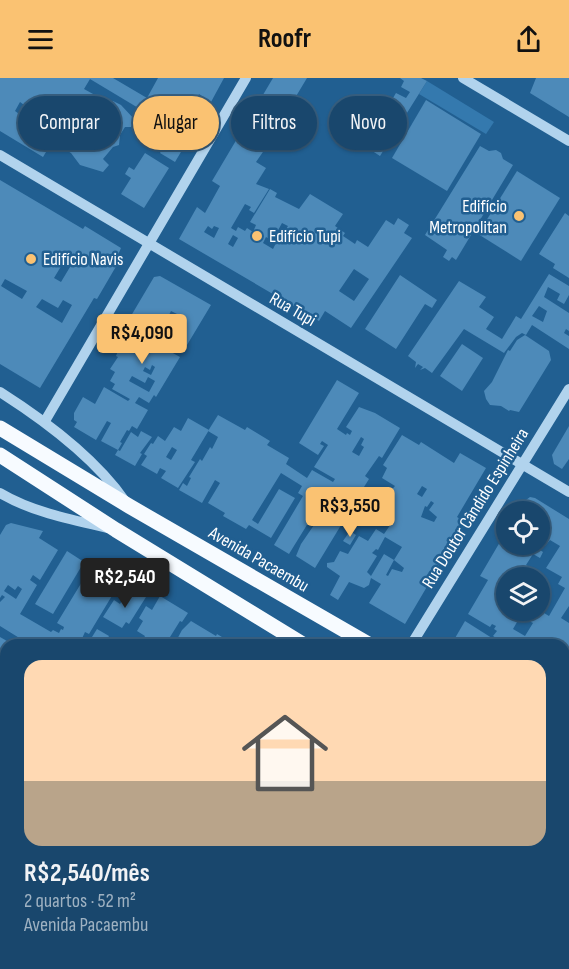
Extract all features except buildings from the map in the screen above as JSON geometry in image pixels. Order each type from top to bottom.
[{"type":"main road","name":"Avenida Pacaembu","points":[[0,428],[129,506],[360,639]]},
{"type":"main road","points":[[0,455],[116,530],[294,639]]},
{"type":"street","points":[[45,421],[246,78]]},
{"type":"street","points":[[463,78],[569,141]]},
{"type":"street","name":"Rua Tupi","points":[[0,154],[569,492]]},
{"type":"street","name":"Rua Doutor Cândido Espinheira","points":[[415,639],[569,389]]},
{"type":"street","name":"Avenida Pacaembu","points":[[0,392],[45,421],[111,483],[129,506]]},
{"type":"street","points":[[2,498],[66,518],[116,530]]},
{"type":"shaded area","points":[[427,81],[494,122],[486,134],[419,94]]},
{"type":"place","name":"Edifício Metropolitan","points":[[519,216]]},
{"type":"place","name":"Edifício Tupi","points":[[257,236]]},
{"type":"place","name":"Edifício Navis","points":[[31,259]]}]
